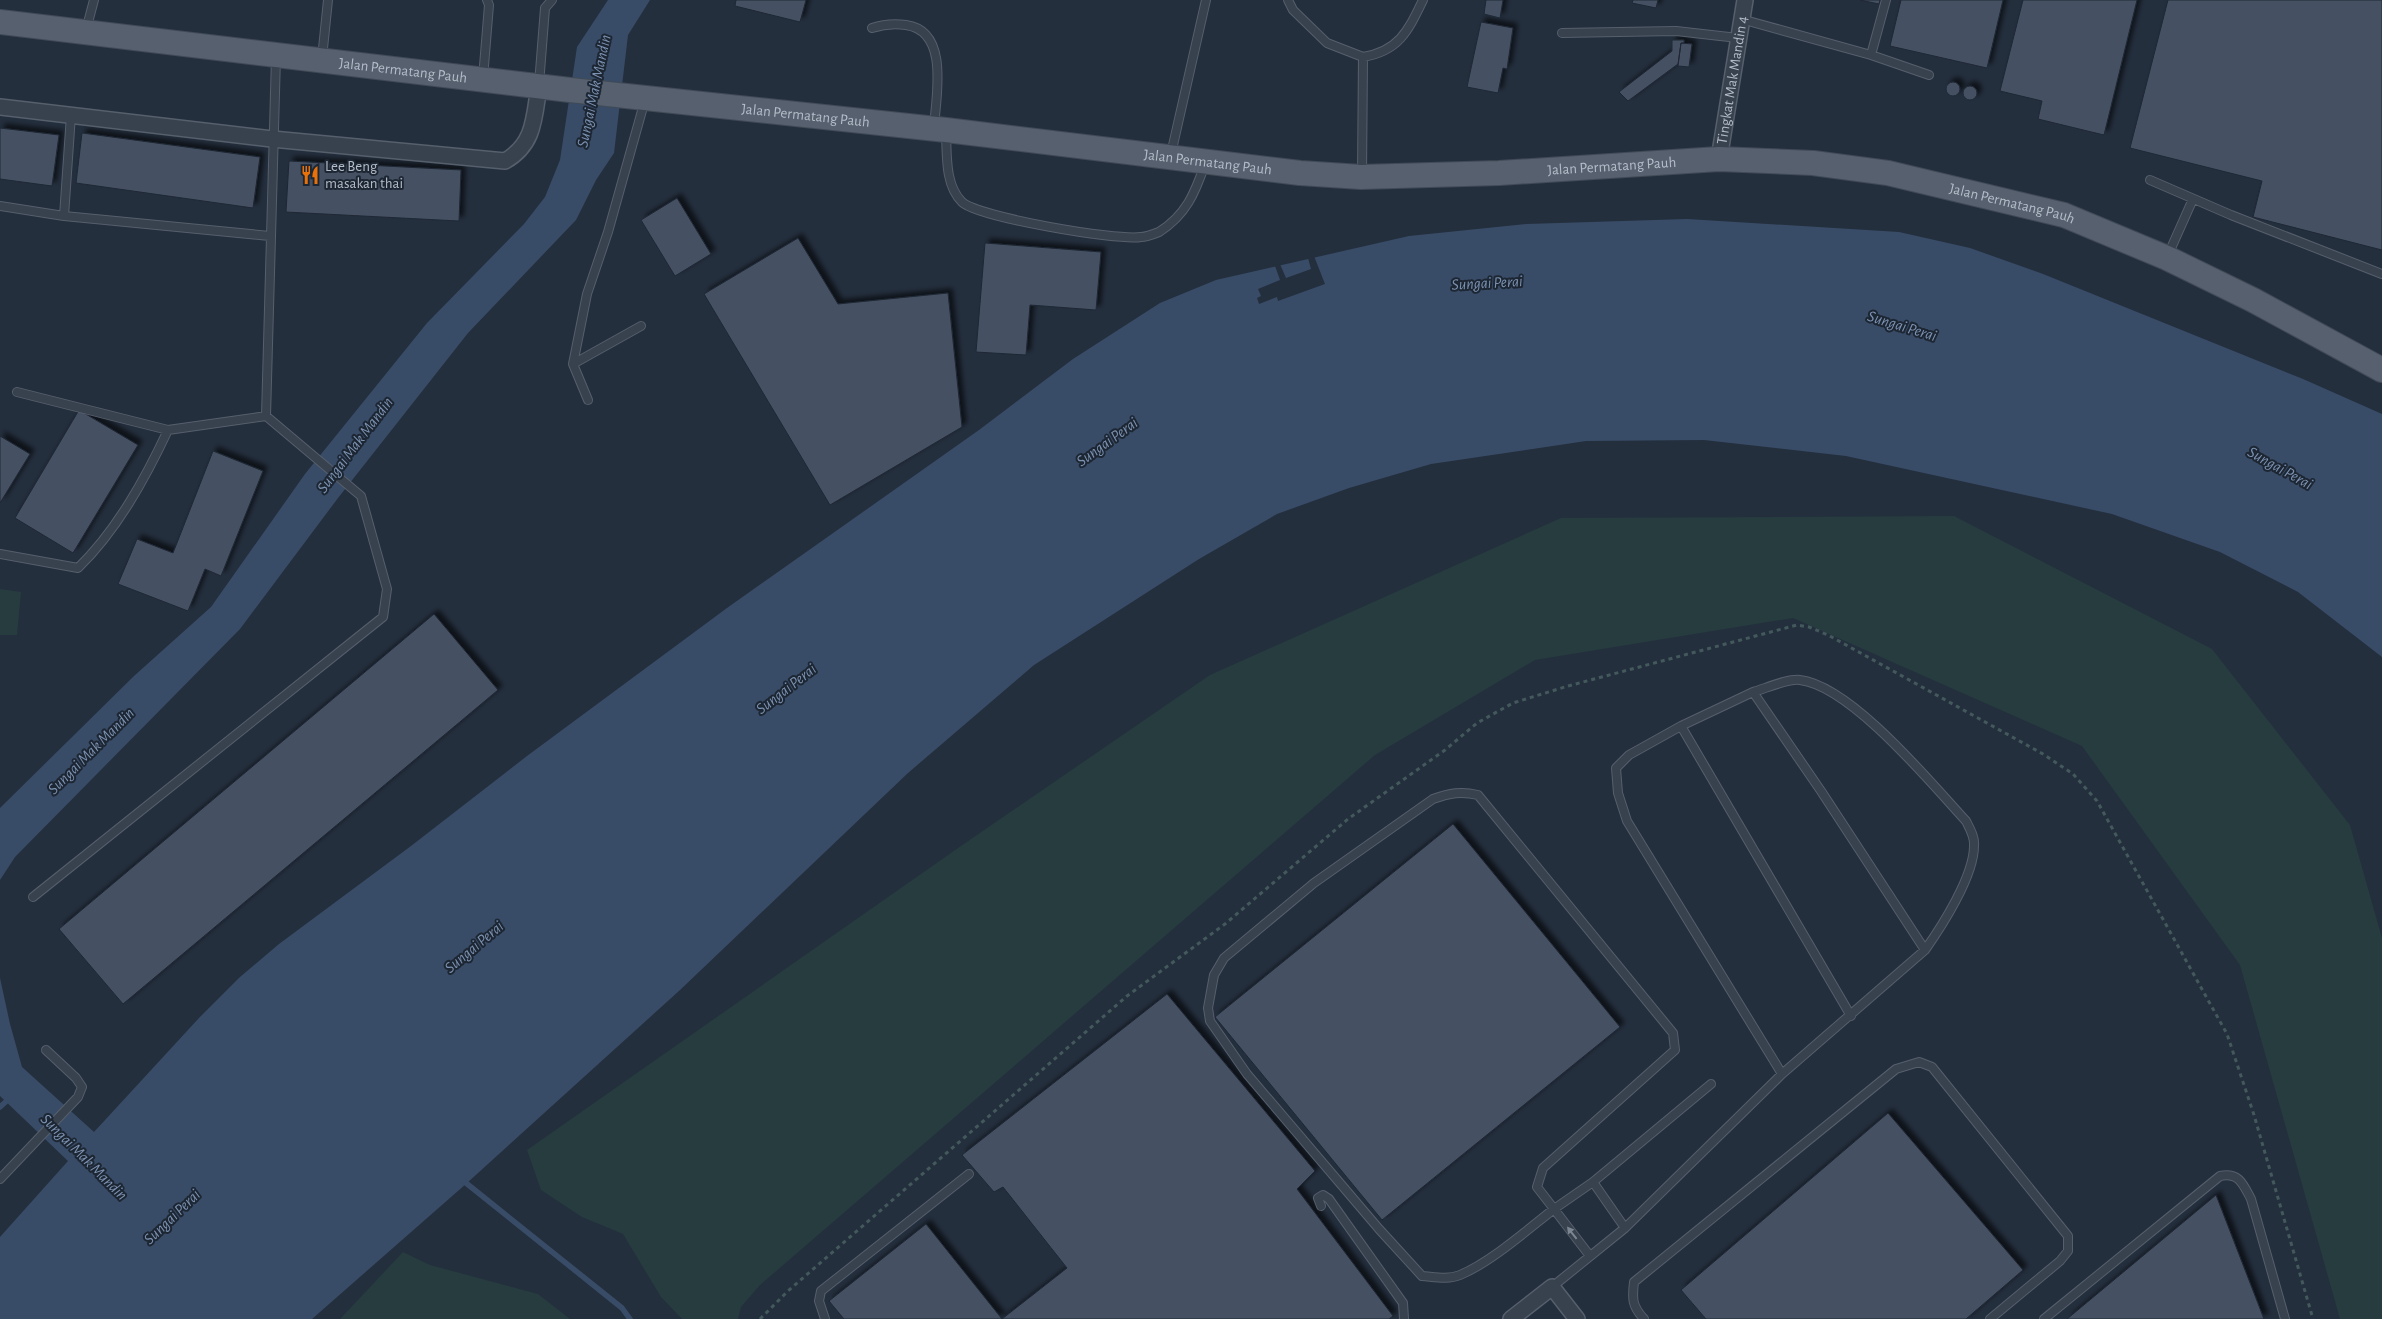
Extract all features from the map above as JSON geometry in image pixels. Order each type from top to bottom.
[{"type":"main road","name":"Jalan Permatang Pauh","points":[[0,22],[570,90],[940,130],[1205,162],[1361,177],[1499,172],[1719,160],[1814,163],[1888,173],[2064,215],[2167,258],[2253,300],[2382,370]]},
{"type":"street","name":"Tingkat Mak Mandin 4","points":[[1719,160],[1745,0]]},
{"type":"street","points":[[0,106],[272,139],[505,161],[518,154],[530,136],[539,86]]},
{"type":"street","points":[[1511,1319],[1552,1287],[1577,1319]]},
{"type":"lane","points":[[86,32],[94,0]]},
{"type":"lane","points":[[322,60],[328,0]]},
{"type":"lane","points":[[483,80],[489,5],[487,0]]},
{"type":"lane","points":[[539,86],[545,8],[552,0]]},
{"type":"lane","points":[[1170,158],[1206,0]]},
{"type":"lane","points":[[1288,0],[1293,10],[1327,43],[1363,57],[1380,54],[1396,44],[1410,28],[1423,0]]},
{"type":"lane","points":[[1872,55],[1886,0]]},
{"type":"lane","points":[[1741,18],[1872,55],[1930,75]]},
{"type":"lane","points":[[872,28],[888,24],[913,26],[921,30],[928,39],[936,52],[940,130],[950,180],[956,194],[964,203],[988,213],[1109,236],[1140,237],[1158,232],[1190,202],[1205,162]]},
{"type":"lane","points":[[1562,33],[1676,31],[1738,38]]},
{"type":"lane","points":[[266,416],[272,139],[276,55]]},
{"type":"lane","points":[[1361,177],[1363,57]]},
{"type":"lane","points":[[588,400],[573,364],[587,294],[608,232],[641,97]]},
{"type":"lane","points":[[64,216],[71,115]]},
{"type":"lane","points":[[2150,180],[2382,274]]},
{"type":"lane","points":[[2167,258],[2193,199]]},
{"type":"lane","points":[[0,206],[64,216],[270,236]]},
{"type":"lane","points":[[573,364],[641,326]]},
{"type":"lane","points":[[17,392],[168,430],[266,416],[361,496],[387,589],[383,617],[33,898]]},
{"type":"lane","points":[[0,554],[78,568],[99,547],[152,464],[168,430]]},
{"type":"lane","points":[[1552,1287],[1625,1228],[1782,1074],[1925,950],[1943,925],[1971,866],[1974,846],[1973,835],[1966,821],[1875,724],[1830,691],[1798,679],[1753,692],[1681,726],[1628,755],[1616,768],[1618,793],[1627,821],[1782,1074]]},
{"type":"lane","points":[[1753,692],[1821,791],[1925,950]]},
{"type":"lane","points":[[1681,726],[1851,1016]]},
{"type":"lane","points":[[1590,1256],[1554,1210],[1537,1187],[1543,1168],[1675,1050],[1676,1041],[1673,1033],[1478,795],[1463,792],[1448,793],[1434,800],[1314,884],[1224,958],[1214,975],[1209,992],[1210,1021],[1247,1074],[1379,1229],[1422,1276],[1444,1278],[1460,1275],[1495,1253],[1554,1210],[1593,1182],[1711,1084]]},
{"type":"lane","points":[[0,1179],[78,1097],[82,1087],[76,1078],[46,1050]]},
{"type":"lane","points":[[1644,1319],[1635,1309],[1632,1294],[1634,1282],[1896,1069],[1919,1062],[1932,1067],[2068,1236],[2068,1252],[2060,1261],[1990,1319]]},
{"type":"lane","points":[[825,1319],[819,1301],[821,1291],[969,1174]]},
{"type":"lane","points":[[2044,1319],[2220,1176],[2228,1174],[2236,1176],[2242,1182],[2252,1199],[2285,1319]]},
{"type":"lane","points":[[1593,1182],[1625,1228]]},
{"type":"lane","points":[[1321,1206],[1318,1198],[1323,1195],[1329,1199],[1404,1303],[1404,1319]]},
{"type":"path","points":[[760,1319],[788,1291],[1127,996],[1225,924],[1348,819],[1445,750],[1477,724],[1514,703],[1568,686],[1797,626],[1809,627],[1828,635],[2043,754],[2073,774],[2096,801],[2227,1034],[2254,1115],[2313,1319]]},
{"type":"green space","points":[[1954,516],[2212,649],[2350,825],[2382,938],[2382,1319],[2340,1319],[2240,965],[2082,746],[1793,618],[1535,660],[1375,755],[760,1285],[741,1307],[738,1319],[682,1319],[661,1297],[623,1234],[582,1217],[541,1190],[527,1150],[958,848],[1210,675],[1561,518]]},
{"type":"green space","points":[[0,589],[21,592],[17,635],[0,635]]},
{"type":"green space","points":[[403,1252],[430,1265],[538,1294],[570,1319],[340,1319]]},
{"type":"water","name":"Sungai Mak Mandin","points":[[608,0],[650,0],[628,35],[614,153],[596,180],[576,220],[468,333],[338,498],[240,629],[15,857],[0,880],[0,808],[134,676],[211,607],[305,474],[427,323],[524,224],[545,197],[560,160],[577,47]]},
{"type":"water","points":[[1687,219],[1899,232],[1970,248],[2043,274],[2303,379],[2382,414],[2382,657],[2298,592],[2220,552],[2112,514],[1846,456],[1704,440],[1586,441],[1431,464],[1349,488],[1277,514],[1199,559],[1034,665],[908,773],[680,990],[467,1183],[312,1319],[0,1319],[0,1237],[68,1161],[0,1096],[0,978],[22,1067],[94,1132],[199,1018],[240,977],[279,944],[411,846],[527,756],[727,608],[979,430],[1073,359],[1160,303],[1216,280],[1409,236],[1527,224]]},
{"type":"pier","points":[[1314,256],[1325,284],[1278,301],[1277,297],[1259,304],[1257,298],[1261,296],[1258,289],[1280,280],[1275,266],[1280,264],[1286,278],[1311,269],[1308,258]]},
{"type":"building","points":[[736,0],[806,0],[800,22],[735,6]]},
{"type":"building","points":[[1486,0],[1503,0],[1500,18],[1484,14]]},
{"type":"building","points":[[1633,0],[1658,0],[1656,8],[1632,3]]},
{"type":"building","points":[[1860,0],[1880,0],[1879,4]]},
{"type":"building","points":[[1901,0],[2003,0],[1987,68],[1890,46]]},
{"type":"building","points":[[2023,0],[2137,0],[2104,135],[2038,119],[2042,101],[2000,91]]},
{"type":"building","points":[[2168,0],[2382,0],[2382,250],[2253,217],[2262,181],[2130,148]]},
{"type":"building","points":[[1481,22],[1513,28],[1507,69],[1503,68],[1498,93],[1467,87]]},
{"type":"building","points":[[1672,40],[1684,40],[1684,43],[1681,43],[1678,64],[1628,101],[1619,92],[1672,51]]},
{"type":"building","points":[[1681,43],[1692,44],[1689,67],[1678,66]]},
{"type":"building","points":[[1953,82],[1958,84],[1960,89],[1958,94],[1953,96],[1948,94],[1946,89],[1948,84]]},
{"type":"building","points":[[1970,86],[1975,88],[1977,93],[1975,98],[1970,100],[1965,98],[1963,93],[1965,88]]},
{"type":"building","points":[[0,128],[59,135],[52,186],[0,179]]},
{"type":"building","points":[[82,133],[260,157],[253,208],[76,183]]},
{"type":"building","points":[[289,161],[461,170],[459,221],[286,212]]},
{"type":"building","points":[[677,198],[711,254],[675,276],[641,220]]},
{"type":"building","points":[[798,238],[838,304],[948,293],[962,427],[830,505],[704,294]]},
{"type":"building","points":[[985,243],[1101,252],[1096,310],[1030,305],[1026,355],[976,352]]},
{"type":"building","points":[[79,410],[138,445],[73,553],[15,518]]},
{"type":"building","points":[[0,436],[30,454],[0,503]]},
{"type":"building","points":[[213,451],[263,471],[221,576],[205,569],[188,611],[118,584],[137,539],[173,553]]},
{"type":"building","points":[[434,614],[498,690],[123,1004],[59,929]]},
{"type":"building","points":[[1453,824],[1620,1027],[1382,1220],[1215,1017]]},
{"type":"building","points":[[1167,994],[1315,1171],[1297,1189],[1393,1316],[1389,1319],[1002,1319],[1067,1268],[1003,1187],[994,1192],[962,1155]]},
{"type":"building","points":[[1888,1113],[2023,1270],[1966,1319],[1706,1319],[1681,1290]]},
{"type":"building","points":[[2216,1195],[2264,1319],[2067,1319]]},
{"type":"building","points":[[926,1224],[1002,1319],[844,1319],[829,1301]]},
{"type":"waterway","points":[[0,1107],[11,1097]]},
{"type":"waterway","points":[[461,1179],[622,1308],[630,1319]]},
{"type":"place","name":"Lee Beng masakan thai","points":[[310,175]]},
{"type":"water label","name":"Sungai Perai","points":[[1487,283]]},
{"type":"water label","name":"Sungai Perai","points":[[1902,326]]},
{"type":"water label","name":"Sungai Perai","points":[[1107,442]]},
{"type":"water label","name":"Sungai Perai","points":[[2280,468]]},
{"type":"water label","name":"Sungai Perai","points":[[786,689]]},
{"type":"water label","name":"Sungai Perai","points":[[474,947]]},
{"type":"water label","name":"Sungai Perai","points":[[172,1217]]}]
